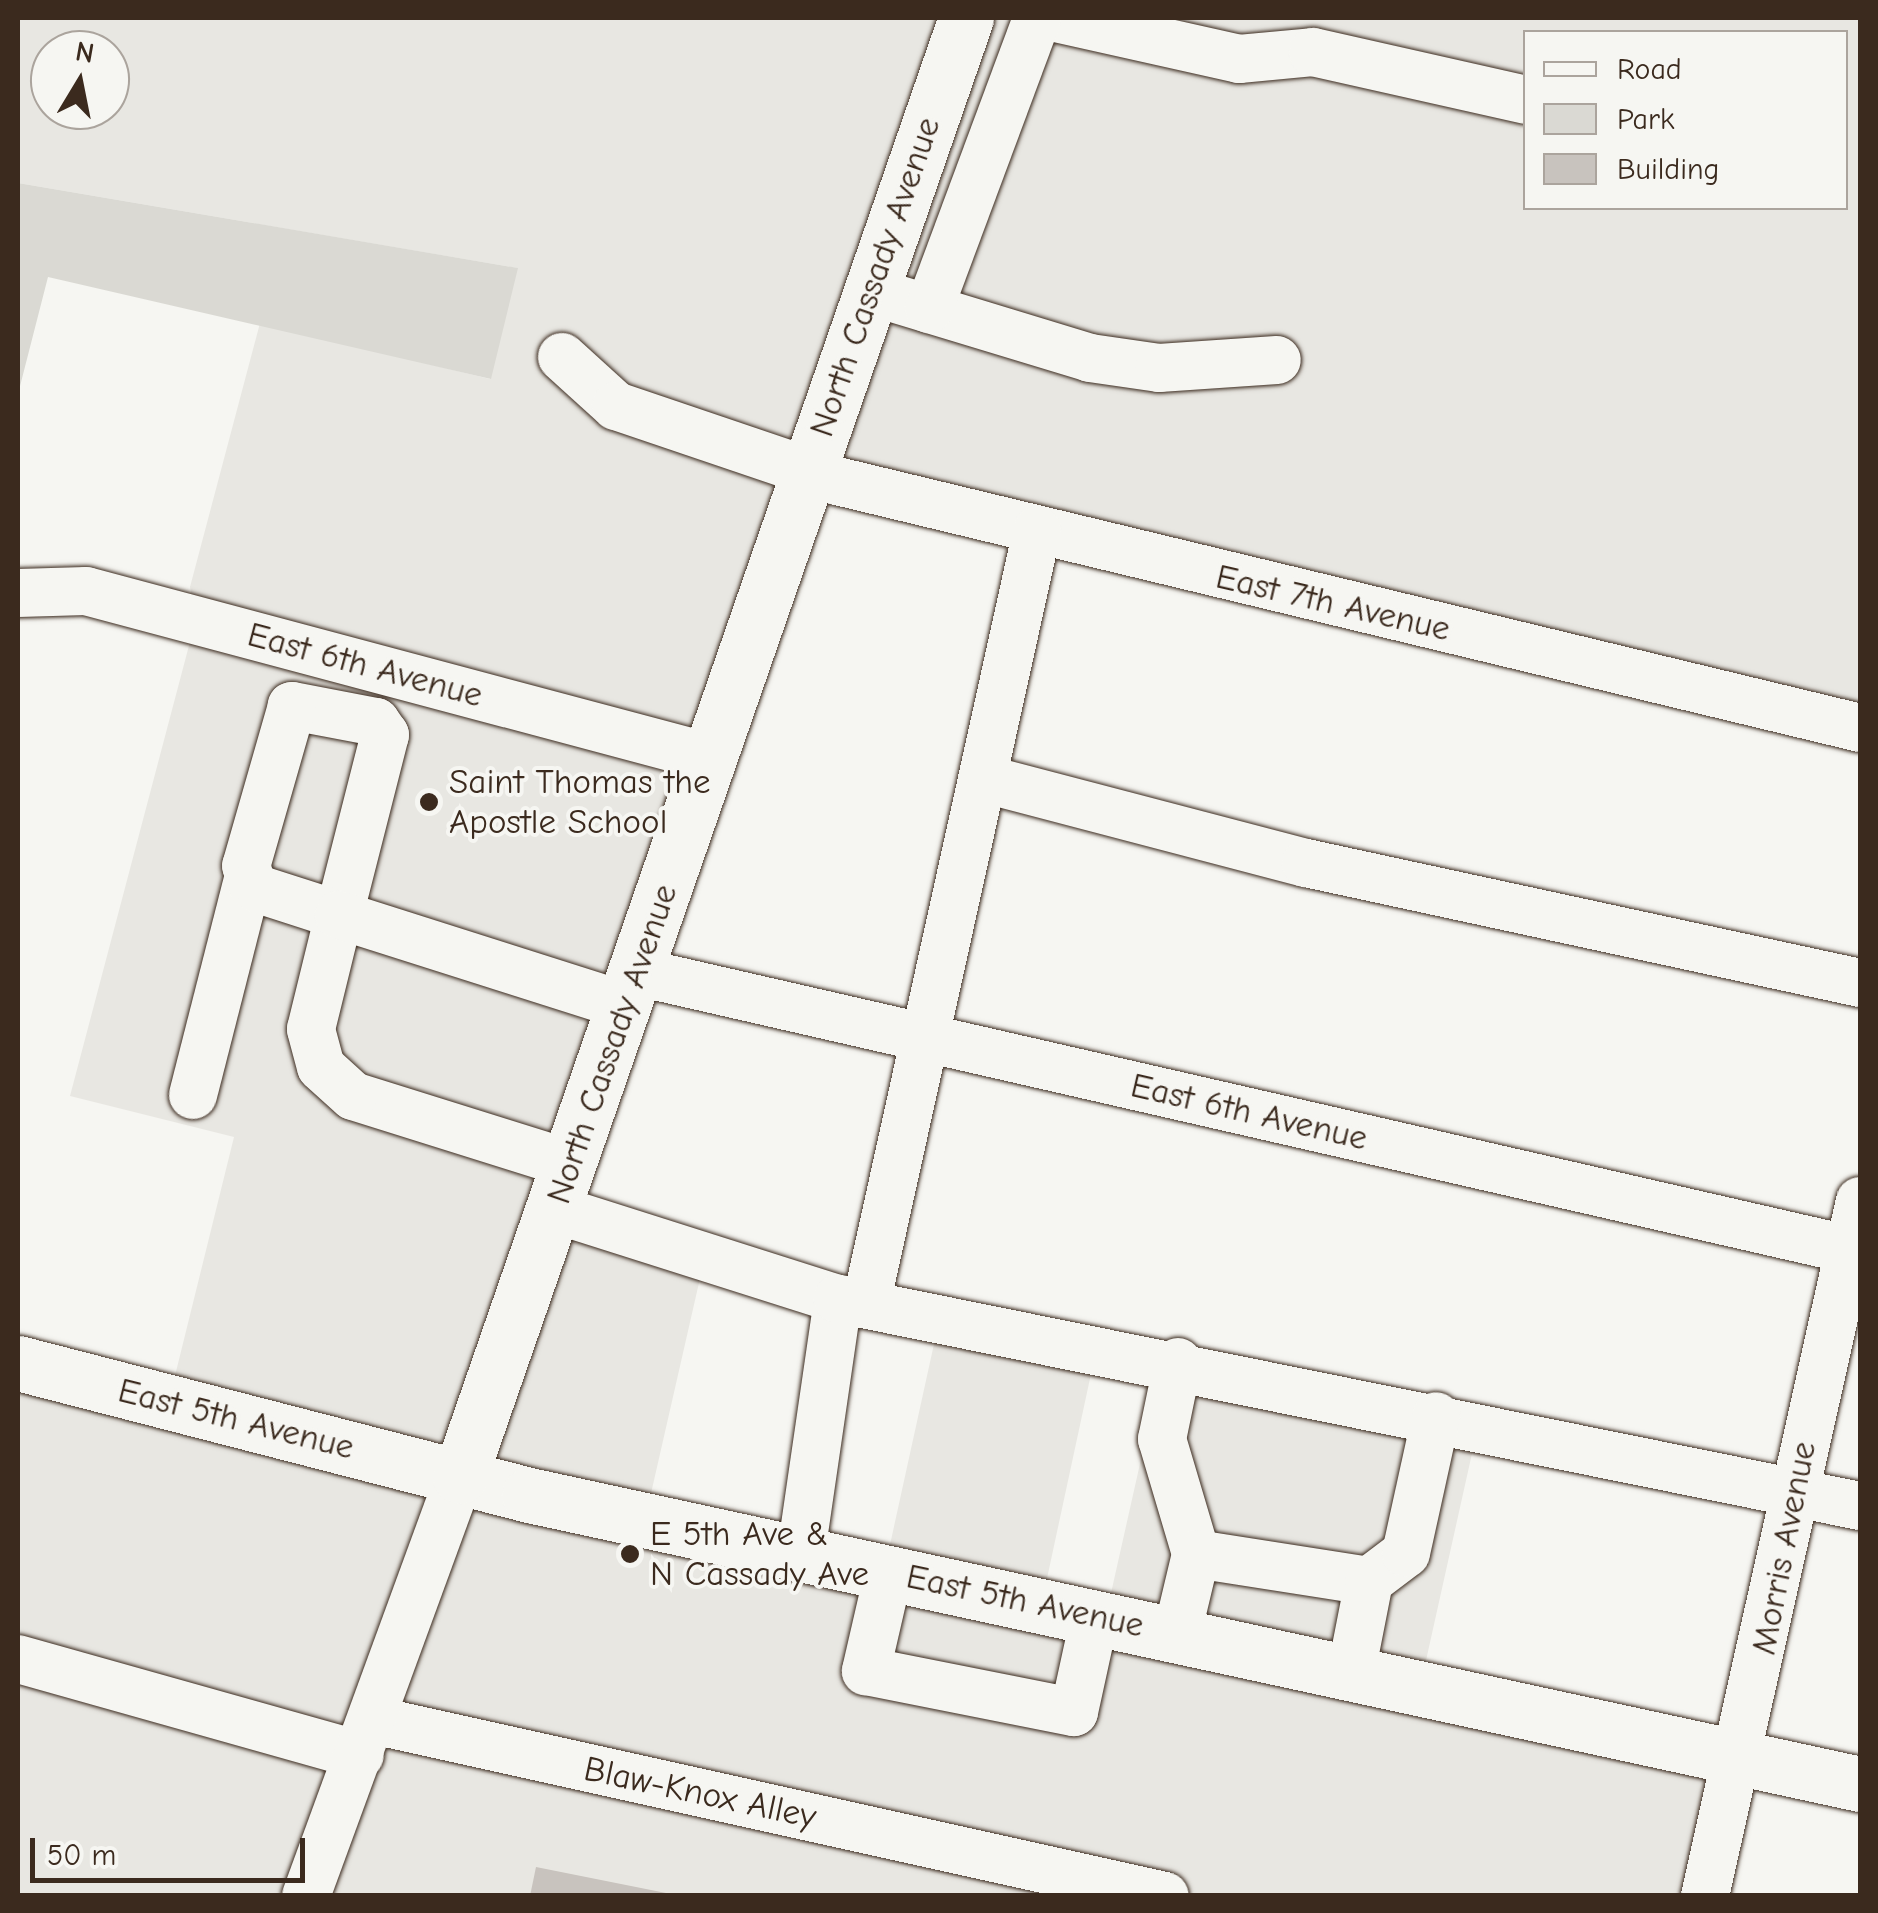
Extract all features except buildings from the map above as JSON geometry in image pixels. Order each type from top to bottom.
[{"type":"main road","name":"North Cassady Avenue","points":[[460,1476],[966,18]]},
{"type":"main road","name":"East 5th Avenue","points":[[18,1363],[460,1476],[1860,1784]]},
{"type":"street","points":[[929,309],[1037,18]]},
{"type":"street","points":[[1056,18],[1239,59],[1313,52],[1523,99]]},
{"type":"street","points":[[870,291],[1090,358],[1159,368],[1278,360]]},
{"type":"street","name":"East 7th Avenue","points":[[562,357],[616,406],[807,472],[1860,728]]},
{"type":"street","points":[[801,1553],[852,1301],[931,1039],[1037,531]]},
{"type":"street","name":"East 6th Avenue","points":[[18,593],[86,591],[712,758]]},
{"type":"street","points":[[335,712],[351,662]]},
{"type":"street","points":[[193,1094],[292,706],[376,722],[385,735],[311,1028],[321,1067],[368,1102],[562,1186],[852,1301],[1178,1362],[1860,1506]]},
{"type":"street","points":[[984,779],[1306,863],[1860,983]]},
{"type":"street","name":"East 6th Avenue","points":[[248,878],[340,915],[632,989],[931,1039],[1854,1251]]},
{"type":"street","name":"Morris Avenue","points":[[1706,1896],[1740,1759],[1794,1490],[1854,1251],[1860,1200]]},
{"type":"street","points":[[1177,1634],[1196,1554],[1162,1439],[1178,1362]]},
{"type":"street","points":[[1351,1673],[1369,1581],[1406,1553],[1436,1416]]},
{"type":"street","name":"North Cassady Avenue","points":[[306,1896],[460,1476]]},
{"type":"street","points":[[1196,1554],[1369,1581]]},
{"type":"street","points":[[889,1571],[866,1671],[1074,1712],[1094,1616]]},
{"type":"street","name":"Blaw-Knox Alley","points":[[18,1659],[367,1738],[1026,1865],[1091,1888],[1165,1896]]},
{"type":"shaded area","points":[[18,18],[1860,18],[1860,722],[813,469],[548,1211],[706,1252],[647,1511],[886,1563],[941,1312],[1097,1346],[1043,1597],[1107,1611],[1165,1352],[1479,1422],[1421,1683],[1736,1755],[1704,1895],[18,1895],[18,1363],[168,1404],[234,1137],[70,1096],[196,619],[190,587],[260,323],[490,379],[517,268],[18,183]]},
{"type":"green space","points":[[18,183],[518,268],[491,379],[48,277],[18,394]]},
{"type":"place","name":"Saint Thomas the Apostle School","points":[[429,802]]},
{"type":"place","name":"E 5th Ave & N Cassady Ave","points":[[630,1554]]}]
